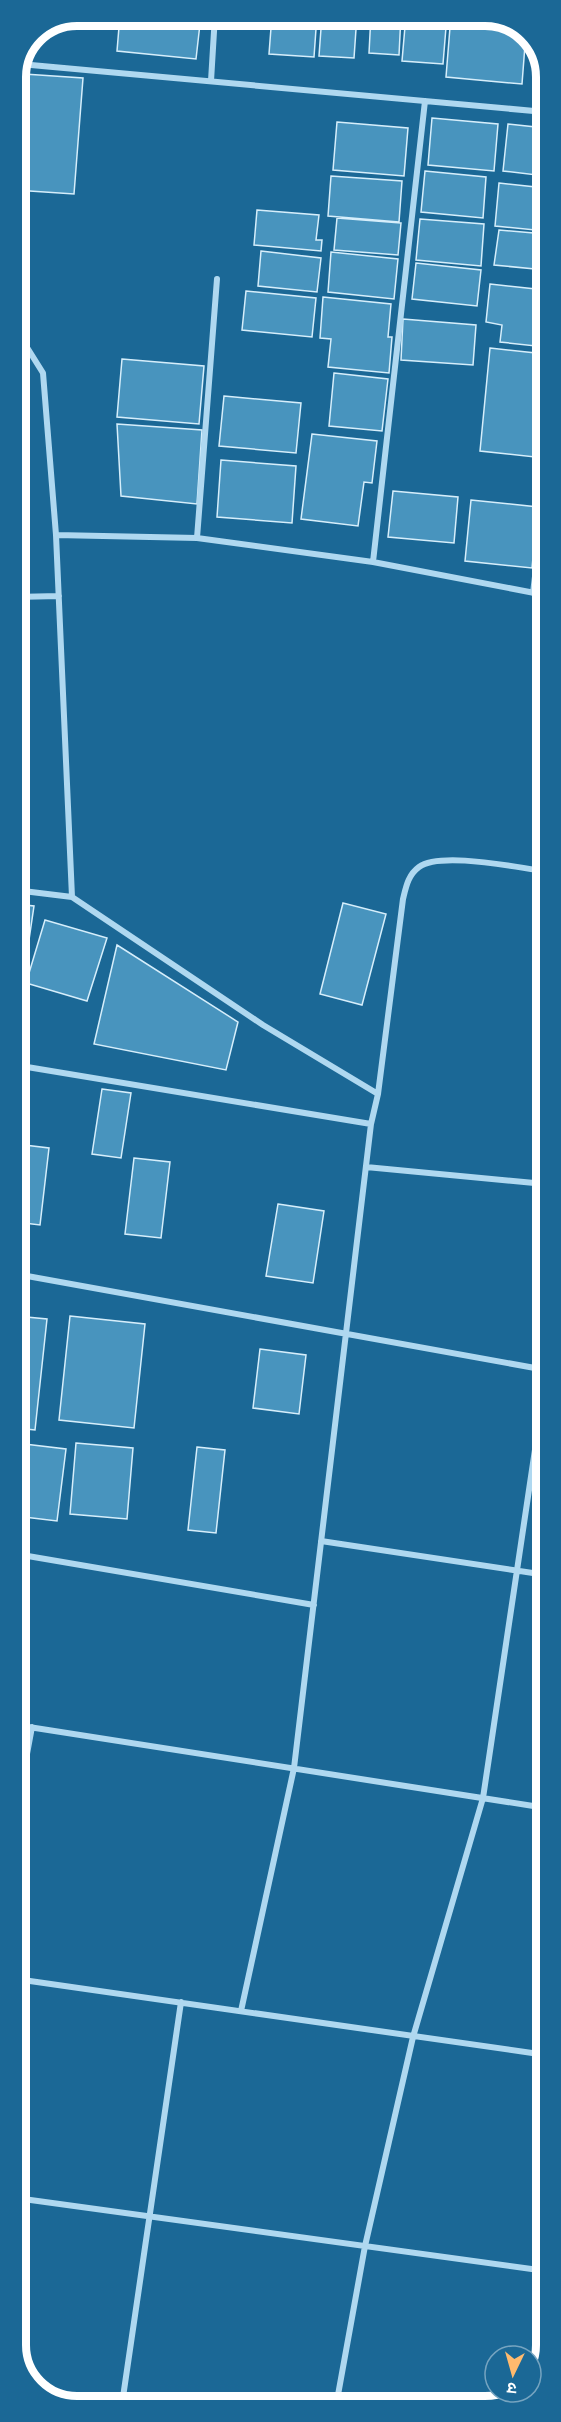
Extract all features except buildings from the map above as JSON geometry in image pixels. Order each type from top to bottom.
[{"type":"street","points":[[211,81],[214,26]]},
{"type":"street","points":[[27,65],[536,111]]},
{"type":"street","points":[[373,562],[425,101]]},
{"type":"street","points":[[197,538],[217,279]]},
{"type":"street","points":[[26,348],[44,373],[56,535],[72,897]]},
{"type":"street","points":[[56,535],[197,538],[373,562],[536,593]]},
{"type":"street","points":[[533,592],[536,567]]},
{"type":"street","points":[[26,597],[59,596]]},
{"type":"street","points":[[241,2011],[294,1768],[371,1124],[378,1094],[403,899],[409,878],[420,866],[444,860],[536,870]]},
{"type":"street","points":[[26,891],[72,897],[263,1025],[378,1094]]},
{"type":"street","points":[[26,1067],[371,1124]]},
{"type":"street","points":[[366,1167],[536,1183]]},
{"type":"street","points":[[26,1276],[536,1368]]},
{"type":"street","points":[[338,2396],[365,2246],[413,2037],[483,1798],[536,1447]]},
{"type":"street","points":[[321,1541],[536,1574]]},
{"type":"street","points":[[26,1556],[314,1605]]},
{"type":"street","points":[[26,1726],[536,1806]]},
{"type":"street","points":[[26,1759],[32,1727]]},
{"type":"street","points":[[26,1980],[536,2054]]},
{"type":"street","points":[[123,2396],[181,2002]]},
{"type":"street","points":[[26,2199],[536,2270]]},
{"type":"street","points":[[57,2393],[75,2396]]}]
